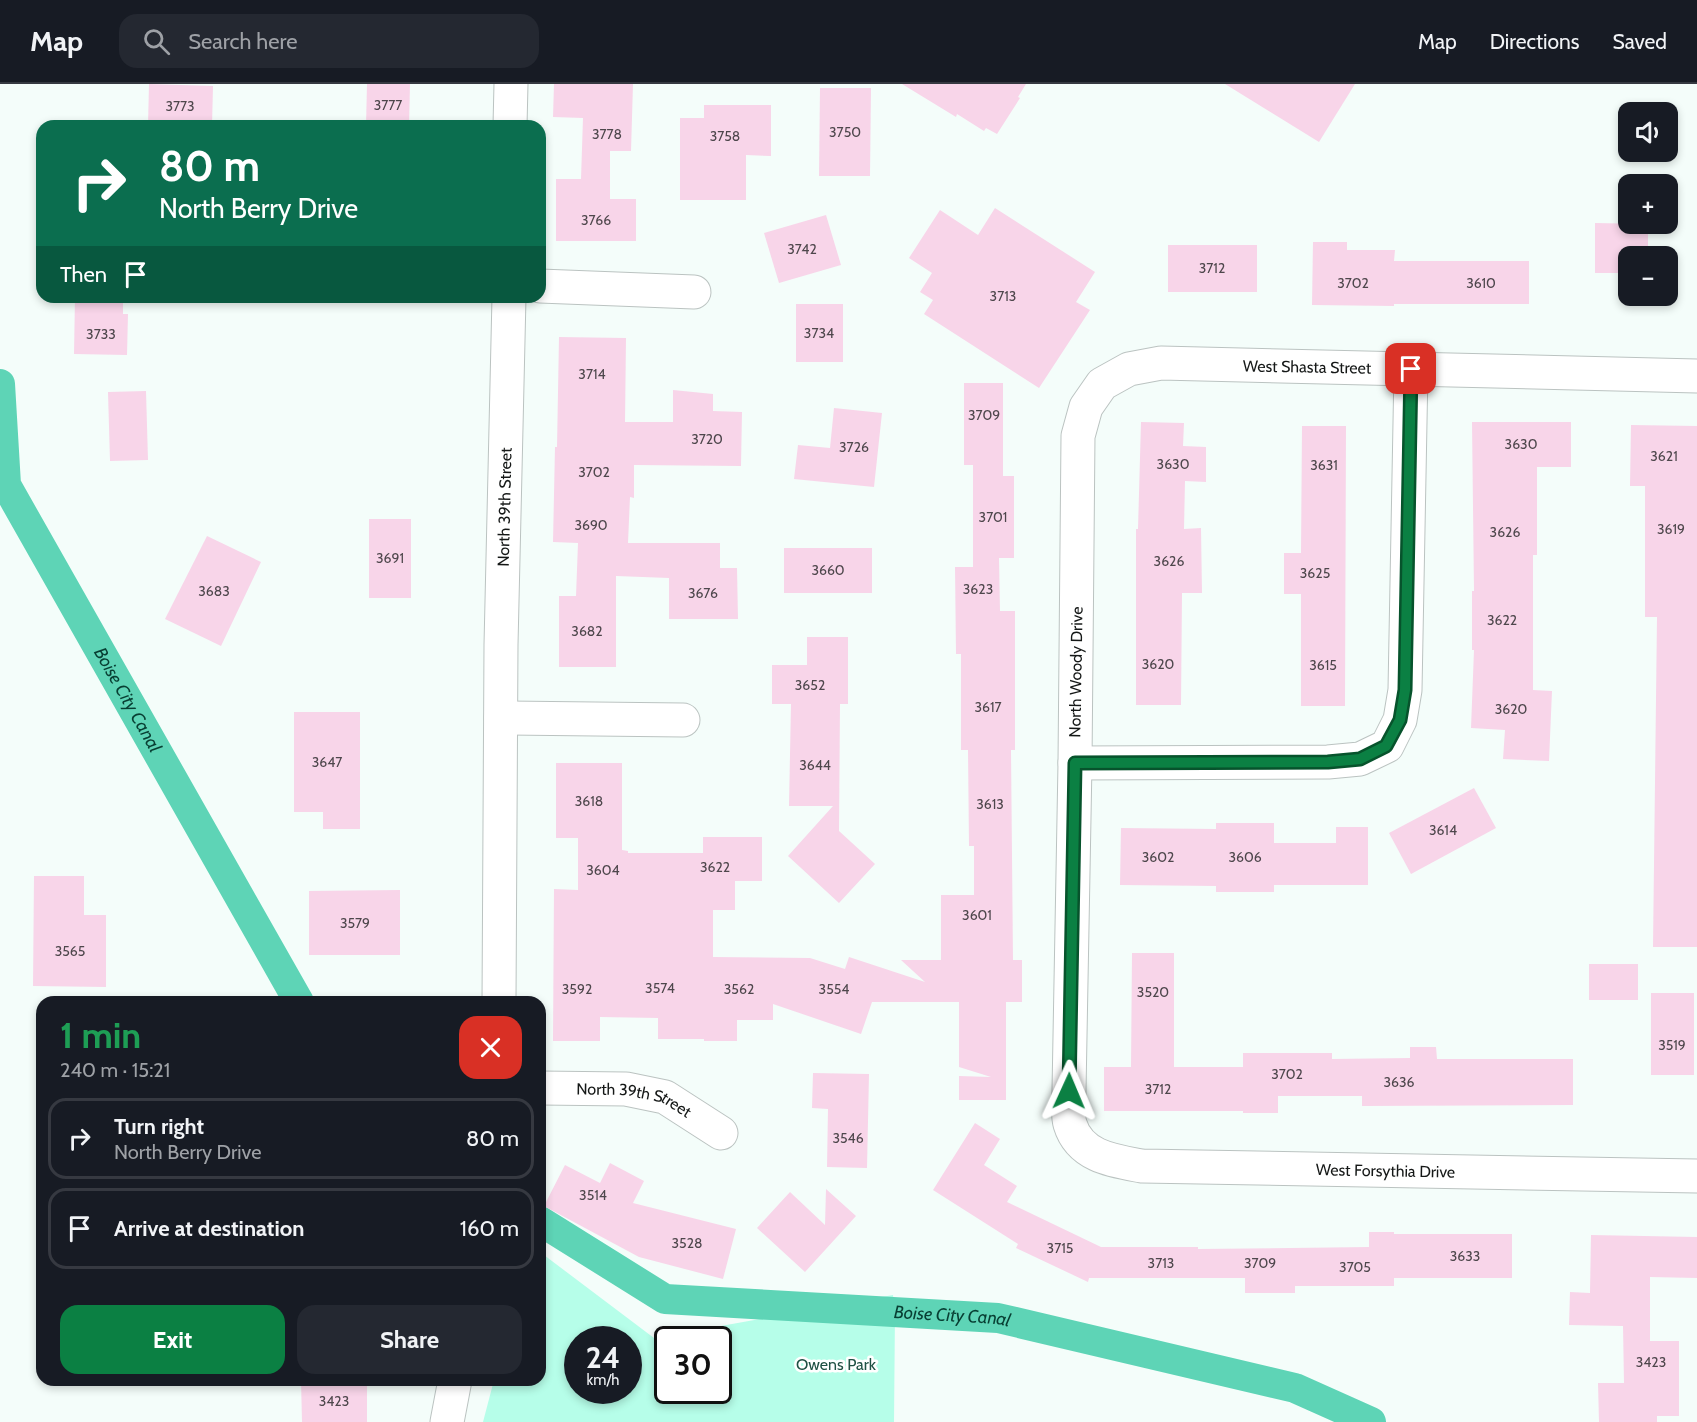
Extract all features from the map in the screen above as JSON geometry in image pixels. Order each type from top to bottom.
[{"type":"street","points":[[510,120],[511,84]]},
{"type":"street","points":[[546,286],[694,292]]},
{"type":"street","name":"North 39th Street","points":[[499,996],[501,645],[509,303]]},
{"type":"street","name":"West Shasta Street","points":[[1102,384],[1129,369],[1161,363],[1697,376]]},
{"type":"street","points":[[1075,763],[1328,762],[1360,759],[1386,746],[1400,720],[1405,690],[1411,369]]},
{"type":"street","name":"North Woody Drive","points":[[1079,1143],[1070,1123],[1069,1091],[1078,435],[1086,407],[1102,384]]},
{"type":"street","points":[[501,718],[683,720]]},
{"type":"street","name":"North 39th Street","points":[[546,1088],[626,1089],[666,1097],[721,1133]]},
{"type":"street","name":"West Forsythia Drive","points":[[1079,1143],[1107,1159],[1142,1166],[1697,1176]]},
{"type":"street","points":[[447,1422],[454,1386]]},
{"type":"green space","name":"Owens Park","points":[[546,1257],[638,1326],[564,1326],[564,1404],[642,1404],[642,1329],[654,1338],[654,1404],[732,1404],[732,1326],[721,1326],[893,1295],[895,1312],[894,1422],[483,1422],[492,1386],[546,1386]]},
{"type":"building","points":[[149,84],[213,86],[212,120],[148,120]]},
{"type":"building","points":[[367,84],[410,84],[409,120],[366,120]]},
{"type":"building","points":[[554,84],[633,84],[631,151],[610,151],[610,199],[636,199],[636,241],[556,241],[556,179],[581,179],[583,118],[553,117]]},
{"type":"building","points":[[902,84],[1026,84],[1018,97],[1020,98],[997,134],[986,128],[984,131],[957,114],[956,117]]},
{"type":"building","points":[[1225,84],[1355,84],[1319,142]]},
{"type":"building","points":[[820,88],[871,88],[870,176],[819,176]]},
{"type":"building","points":[[704,105],[771,105],[771,156],[746,155],[746,200],[680,200],[680,118],[704,118]]},
{"type":"building","points":[[995,208],[1095,272],[1076,302],[1090,310],[1039,388],[924,314],[933,300],[920,292],[932,273],[909,258],[940,210],[978,235]]},
{"type":"building","points":[[826,215],[841,265],[779,283],[764,233]]},
{"type":"building","points":[[1595,223],[1618,223],[1618,234],[1648,234],[1648,246],[1618,246],[1618,273],[1595,273]]},
{"type":"building","points":[[1313,242],[1347,242],[1347,250],[1395,250],[1394,261],[1529,261],[1529,304],[1312,305]]},
{"type":"building","points":[[1168,245],[1257,245],[1257,292],[1168,292]]},
{"type":"building","points":[[75,303],[123,303],[123,314],[128,314],[127,355],[74,354]]},
{"type":"building","points":[[796,304],[843,304],[843,362],[796,362]]},
{"type":"building","points":[[559,337],[626,338],[625,422],[673,422],[673,390],[713,394],[713,411],[742,412],[741,466],[634,465],[634,498],[630,497],[628,543],[720,543],[720,568],[737,568],[738,619],[669,619],[669,578],[616,576],[616,667],[559,667],[559,596],[576,596],[578,543],[553,542]]},
{"type":"building","points":[[964,383],[1003,383],[1003,476],[1014,476],[1014,558],[999,558],[1000,611],[1015,611],[1015,750],[1011,750],[1013,960],[1022,960],[1022,1002],[1006,1002],[1006,1100],[959,1100],[959,1076],[991,1077],[959,1067],[959,1002],[872,1002],[861,1034],[773,1004],[773,1020],[737,1020],[737,1041],[658,1039],[658,1018],[600,1017],[600,1041],[553,1041],[554,889],[578,890],[578,838],[556,838],[556,763],[622,763],[622,850],[628,853],[703,853],[703,837],[762,837],[762,881],[735,881],[735,910],[713,910],[713,957],[810,958],[845,969],[849,957],[925,982],[901,960],[941,960],[941,895],[974,895],[974,846],[969,846],[968,750],[961,750],[961,654],[956,654],[955,567],[973,567],[973,465],[964,465]]},
{"type":"building","points":[[146,391],[148,460],[110,461],[108,392]]},
{"type":"building","points":[[834,408],[882,413],[874,487],[794,479],[798,445],[830,448]]},
{"type":"building","points":[[1141,422],[1184,423],[1183,446],[1206,447],[1206,482],[1185,481],[1184,529],[1201,528],[1202,593],[1182,593],[1181,705],[1136,705],[1136,529],[1138,529]]},
{"type":"building","points":[[1472,422],[1571,422],[1571,467],[1537,467],[1537,555],[1533,555],[1533,690],[1552,691],[1549,761],[1503,759],[1505,730],[1471,728],[1474,650],[1472,650],[1472,591],[1474,591]]},
{"type":"building","points":[[1631,425],[1697,426],[1697,947],[1653,947],[1657,617],[1645,617],[1645,486],[1630,486]]},
{"type":"building","points":[[1302,426],[1346,426],[1345,706],[1301,706],[1301,594],[1284,594],[1284,553],[1301,553]]},
{"type":"building","points":[[369,519],[411,519],[411,598],[369,598]]},
{"type":"building","points":[[207,536],[261,562],[221,646],[165,619]]},
{"type":"building","points":[[784,548],[872,548],[872,593],[784,593]]},
{"type":"building","points":[[807,637],[848,637],[848,704],[840,704],[839,831],[875,864],[839,903],[788,856],[833,806],[789,806],[791,704],[772,704],[772,665],[807,665]]},
{"type":"building","points":[[294,712],[360,712],[360,829],[323,829],[323,812],[294,812]]},
{"type":"building","points":[[1474,788],[1496,828],[1411,874],[1389,833]]},
{"type":"building","points":[[1216,823],[1274,823],[1274,843],[1336,843],[1336,827],[1368,827],[1368,885],[1274,885],[1274,892],[1216,892],[1216,886],[1120,885],[1121,828],[1216,829]]},
{"type":"building","points":[[34,876],[84,876],[84,915],[106,915],[106,987],[33,986]]},
{"type":"building","points":[[400,890],[400,955],[309,955],[309,891]]},
{"type":"building","points":[[1132,953],[1174,953],[1174,1067],[1243,1067],[1243,1053],[1332,1053],[1332,1059],[1410,1058],[1410,1047],[1436,1047],[1437,1059],[1573,1059],[1573,1105],[1362,1106],[1362,1096],[1278,1096],[1278,1113],[1104,1111],[1104,1067],[1131,1067]]},
{"type":"building","points":[[1589,964],[1638,964],[1638,1000],[1589,1000]]},
{"type":"building","points":[[1651,993],[1694,993],[1694,1075],[1651,1075]]},
{"type":"building","points":[[813,1073],[869,1074],[867,1168],[827,1167],[828,1109],[812,1108]]},
{"type":"building","points":[[975,1123],[1000,1139],[984,1165],[1017,1186],[1007,1202],[1101,1247],[1198,1247],[1198,1249],[1369,1247],[1369,1232],[1512,1234],[1512,1278],[1394,1278],[1394,1286],[1295,1286],[1295,1293],[1245,1293],[1245,1278],[1089,1278],[1088,1282],[1016,1248],[1018,1244],[933,1190]]},
{"type":"building","points":[[610,1163],[644,1181],[633,1203],[736,1229],[723,1279],[639,1257],[546,1207],[546,1202],[565,1165],[600,1183]]},
{"type":"building","points":[[826,1189],[856,1216],[805,1272],[757,1228],[790,1192],[825,1225]]},
{"type":"building","points":[[1591,1235],[1697,1237],[1697,1278],[1650,1277],[1650,1341],[1679,1341],[1679,1416],[1657,1416],[1657,1422],[1599,1422],[1598,1383],[1624,1383],[1623,1326],[1569,1325],[1570,1292],[1590,1293]]},
{"type":"building","points":[[301,1386],[367,1386],[367,1422],[302,1422]]},
{"type":"waterway","name":"Boise City Canal","points":[[0,384],[6,485],[296,996]]},
{"type":"waterway","name":"Boise City Canal","points":[[546,1225],[665,1299],[998,1318],[1295,1388],[1371,1422]]},
{"type":"route","points":[[1069,1091],[1075,763],[1328,762],[1360,759],[1386,746],[1400,720],[1405,690],[1411,369]]}]
